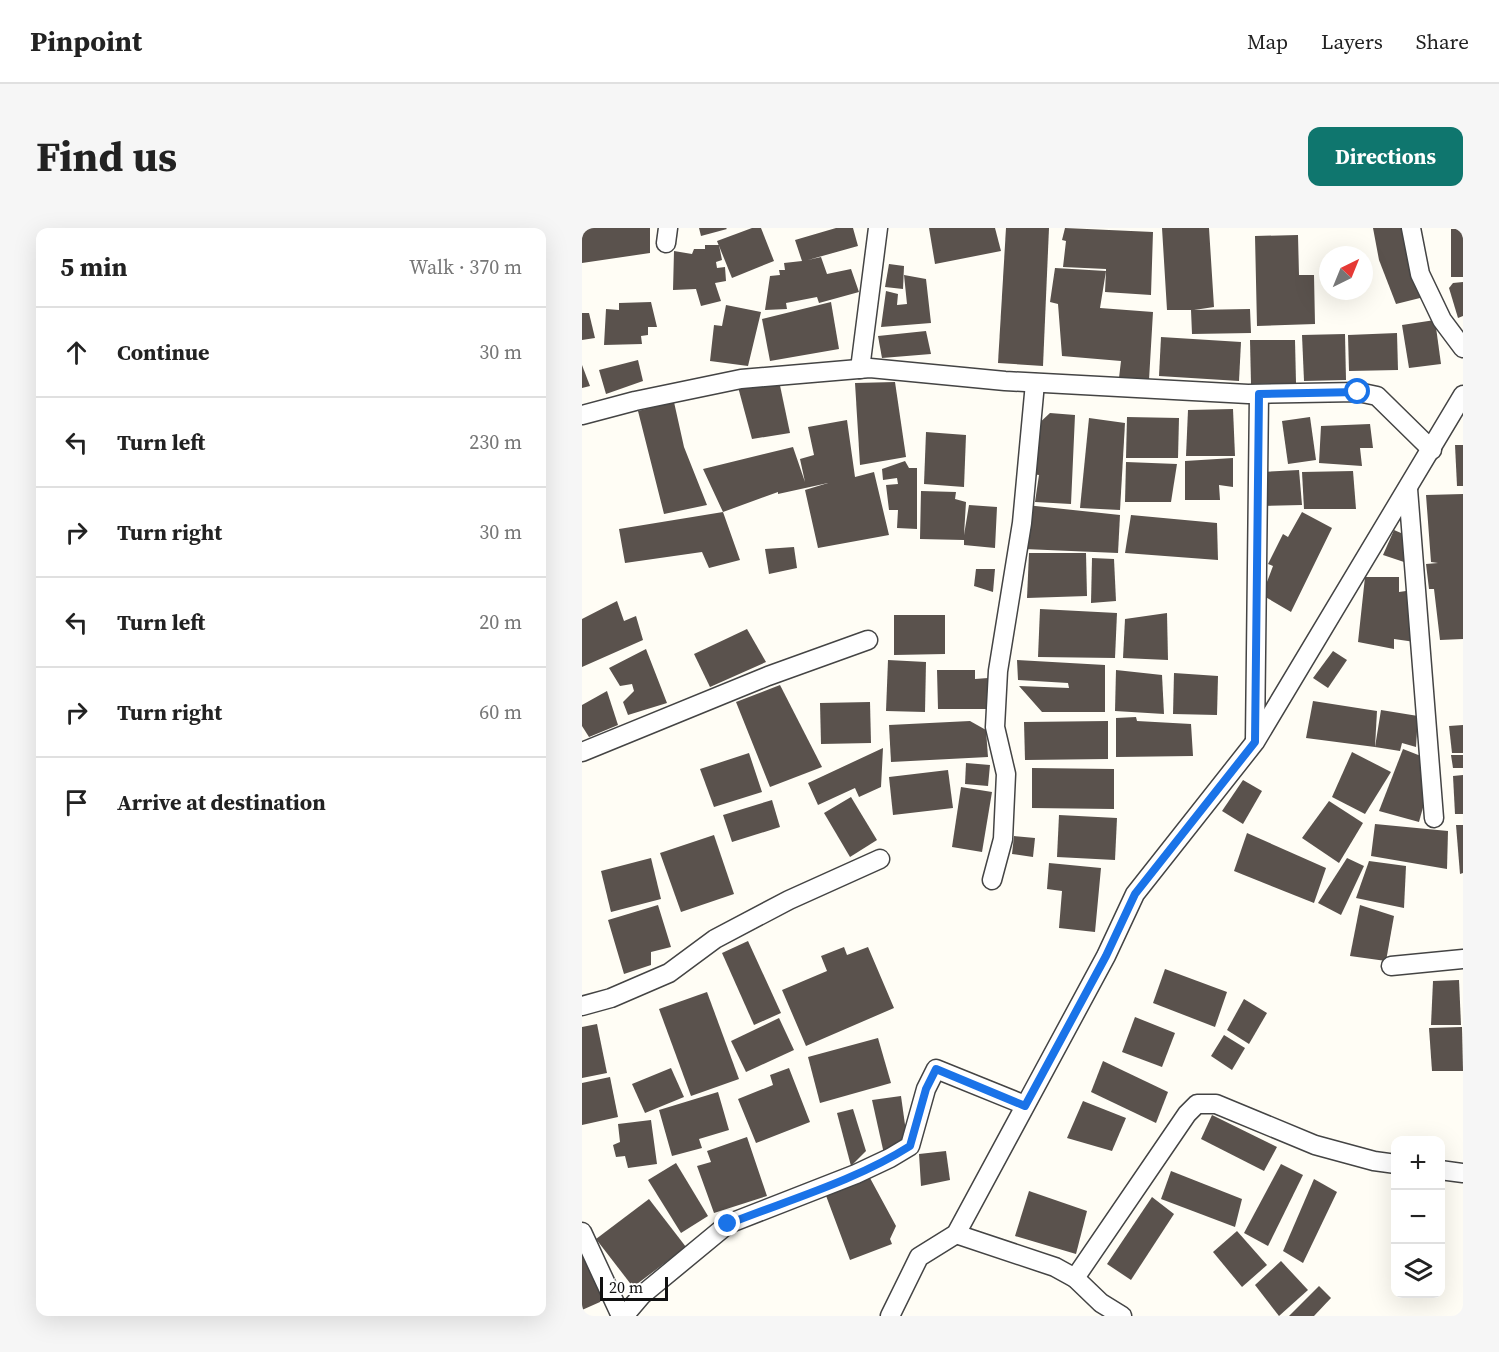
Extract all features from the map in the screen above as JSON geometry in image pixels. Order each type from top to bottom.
[{"type":"street","points":[[860,369],[878,228]]},
{"type":"street","points":[[1411,228],[1420,274],[1442,320],[1463,348]]},
{"type":"street","points":[[582,415],[635,400],[741,379],[860,369],[1035,383],[1259,394],[1358,392],[1377,396],[1432,450]]},
{"type":"street","points":[[992,880],[1003,838],[1006,774],[995,727],[998,671],[1022,523],[1035,383]]},
{"type":"street","points":[[1255,742],[1259,394]]},
{"type":"street","points":[[890,1316],[919,1257],[956,1234],[1106,956],[1135,894],[1255,742],[1463,395]]},
{"type":"street","points":[[1408,489],[1434,818]]},
{"type":"street","points":[[582,752],[768,676],[868,640]]},
{"type":"street","points":[[582,1006],[611,998],[669,973],[715,939],[789,900],[880,859]]},
{"type":"street","points":[[1391,966],[1463,958]]},
{"type":"street","points":[[582,1232],[622,1316],[642,1295],[728,1224],[855,1174],[891,1158],[910,1146],[926,1089],[936,1069],[1025,1106]]},
{"type":"street","points":[[1075,1278],[1186,1114],[1197,1104],[1216,1104],[1315,1145],[1391,1163]]},
{"type":"street","points":[[1445,1171],[1463,1173]]},
{"type":"street","points":[[956,1234],[1055,1267],[1075,1278],[1101,1303],[1122,1316]]},
{"type":"building","points":[[582,228],[650,228],[650,253],[582,263]]},
{"type":"building","points":[[699,228],[726,228],[727,229],[701,236]]},
{"type":"building","points":[[752,228],[761,228],[774,261],[732,278],[717,241]]},
{"type":"building","points":[[836,228],[853,228],[858,246],[808,260],[821,257],[827,274],[851,269],[859,292],[819,303],[817,297],[786,303],[787,309],[765,310],[770,276],[780,275],[779,270],[785,270],[784,263],[802,261],[795,240]]},
{"type":"building","points":[[929,228],[995,228],[1001,251],[935,264]]},
{"type":"building","points":[[1006,228],[1049,228],[1043,366],[998,363]]},
{"type":"building","points":[[1065,228],[1153,232],[1151,295],[1105,292],[1106,269],[1063,267],[1066,241],[1062,240]]},
{"type":"building","points":[[1162,228],[1209,228],[1214,307],[1194,310],[1250,309],[1251,333],[1192,334],[1191,310],[1167,310]]},
{"type":"building","points":[[1373,228],[1404,228],[1424,297],[1396,304],[1379,260]]},
{"type":"building","points":[[1451,229],[1463,229],[1463,277],[1451,277]]},
{"type":"building","points":[[1298,235],[1299,275],[1314,275],[1315,324],[1257,326],[1255,236]]},
{"type":"building","points":[[705,245],[719,245],[722,260],[716,262],[717,268],[725,267],[726,281],[715,283],[721,301],[701,306],[696,289],[673,290],[674,251],[692,254],[694,249],[705,249]]},
{"type":"building","points":[[889,264],[904,266],[903,289],[885,287]]},
{"type":"building","points":[[1055,268],[1106,271],[1100,308],[1153,312],[1149,380],[1119,378],[1121,361],[1062,356],[1058,304],[1050,302]]},
{"type":"building","points":[[904,275],[926,279],[931,323],[881,327],[886,291],[898,294],[897,305],[907,304]]},
{"type":"building","points":[[1463,282],[1463,316],[1458,318],[1449,288],[1453,283]]},
{"type":"building","points":[[651,302],[657,327],[648,327],[648,335],[641,336],[642,344],[604,345],[606,309],[619,310],[619,303]]},
{"type":"building","points":[[831,302],[839,349],[770,361],[762,319]]},
{"type":"building","points":[[726,305],[761,312],[748,366],[710,361],[714,325],[722,326]]},
{"type":"building","points":[[582,313],[589,313],[595,338],[582,340]]},
{"type":"building","points":[[1435,320],[1441,364],[1409,368],[1402,325]]},
{"type":"building","points":[[926,331],[931,354],[882,358],[878,336]]},
{"type":"building","points":[[1397,333],[1398,370],[1349,371],[1348,335]]},
{"type":"building","points":[[1345,334],[1346,380],[1304,381],[1302,335]]},
{"type":"building","points":[[1161,337],[1241,342],[1239,381],[1159,376]]},
{"type":"building","points":[[1250,340],[1295,340],[1296,383],[1251,384]]},
{"type":"building","points":[[638,360],[643,381],[606,394],[599,370]]},
{"type":"building","points":[[582,365],[590,386],[582,388]]},
{"type":"building","points":[[778,376],[790,433],[752,439],[738,387]]},
{"type":"building","points":[[895,382],[906,457],[860,465],[855,383]]},
{"type":"building","points":[[674,402],[684,447],[707,505],[664,514],[638,411]]},
{"type":"building","points":[[1233,409],[1235,456],[1186,456],[1188,410]]},
{"type":"building","points":[[1050,413],[1075,415],[1071,504],[1035,502],[1039,475],[1031,474],[1035,427]]},
{"type":"building","points":[[1127,417],[1179,418],[1178,458],[1126,458]]},
{"type":"building","points":[[1310,417],[1316,460],[1288,464],[1282,421]]},
{"type":"building","points":[[1089,418],[1125,423],[1120,510],[1080,508]]},
{"type":"building","points":[[847,420],[855,477],[874,472],[889,535],[818,548],[805,490],[828,483],[778,494],[778,492],[723,512],[703,469],[793,447],[805,482],[800,459],[814,455],[808,427]]},
{"type":"building","points":[[1370,424],[1373,448],[1360,448],[1362,466],[1319,463],[1321,426]]},
{"type":"building","points":[[926,432],[966,435],[964,487],[924,484]]},
{"type":"building","points":[[1455,445],[1463,445],[1463,486],[1457,486]]},
{"type":"building","points":[[1233,458],[1233,487],[1219,485],[1220,500],[1185,500],[1185,461]]},
{"type":"building","points":[[905,461],[909,468],[917,468],[917,529],[897,528],[898,510],[889,510],[886,485],[898,484],[897,478],[883,480],[882,469]]},
{"type":"building","points":[[1126,462],[1177,464],[1171,502],[1125,502]]},
{"type":"building","points":[[1299,470],[1302,505],[1259,506],[1260,472]]},
{"type":"building","points":[[1353,471],[1356,509],[1304,509],[1302,472]]},
{"type":"building","points":[[921,491],[956,492],[955,499],[966,502],[964,535],[969,505],[997,507],[995,548],[964,545],[964,540],[920,539]]},
{"type":"building","points":[[1463,494],[1463,639],[1440,640],[1434,589],[1429,589],[1426,564],[1438,563],[1431,562],[1426,495]]},
{"type":"building","points":[[1026,505],[1120,515],[1118,553],[1024,549]]},
{"type":"building","points":[[723,512],[740,560],[709,568],[702,552],[625,563],[619,529]]},
{"type":"building","points":[[1302,512],[1332,528],[1291,612],[1262,595],[1273,566],[1268,564],[1283,534],[1288,537]]},
{"type":"building","points":[[1131,515],[1217,523],[1218,560],[1125,553]]},
{"type":"building","points":[[1394,530],[1408,536],[1410,564],[1383,555]]},
{"type":"building","points":[[794,547],[797,568],[769,574],[765,549]]},
{"type":"building","points":[[1029,553],[1086,553],[1087,596],[1027,598]]},
{"type":"building","points":[[1092,558],[1114,559],[1116,601],[1091,603]]},
{"type":"building","points":[[976,569],[995,569],[993,592],[974,586]]},
{"type":"building","points":[[1365,577],[1399,577],[1399,592],[1413,590],[1415,642],[1394,639],[1394,649],[1358,642]]},
{"type":"building","points":[[617,601],[624,621],[636,616],[643,640],[582,667],[582,619]]},
{"type":"building","points":[[1040,609],[1117,613],[1115,658],[1038,657]]},
{"type":"building","points":[[1167,613],[1168,660],[1123,658],[1125,619]]},
{"type":"building","points":[[894,615],[945,615],[945,654],[894,655]]},
{"type":"building","points":[[747,629],[766,662],[710,687],[694,654]]},
{"type":"building","points":[[646,649],[667,703],[628,715],[623,702],[634,691],[632,684],[620,686],[609,668]]},
{"type":"building","points":[[1333,651],[1347,660],[1328,688],[1313,678]]},
{"type":"building","points":[[888,660],[926,662],[925,712],[886,711]]},
{"type":"building","points":[[1017,660],[1105,665],[1105,712],[1042,712],[1019,686],[1069,688],[1068,683],[1018,680]]},
{"type":"building","points":[[937,670],[975,670],[975,679],[988,678],[989,709],[938,709]]},
{"type":"building","points":[[1116,670],[1162,675],[1164,714],[1115,711]]},
{"type":"building","points":[[1174,673],[1218,676],[1217,715],[1173,714]]},
{"type":"building","points":[[780,685],[822,767],[770,787],[736,702]]},
{"type":"building","points":[[607,691],[618,725],[589,737],[582,726],[582,705]]},
{"type":"building","points":[[1313,701],[1377,711],[1375,747],[1306,738]]},
{"type":"building","points":[[870,702],[871,743],[821,744],[820,703]]},
{"type":"building","points":[[1381,710],[1418,716],[1416,747],[1402,743],[1400,751],[1375,747]]},
{"type":"building","points":[[1136,717],[1137,721],[1191,724],[1193,756],[1116,757],[1116,718]]},
{"type":"building","points":[[970,721],[986,730],[988,757],[891,762],[889,725]]},
{"type":"building","points":[[1108,721],[1108,759],[1025,760],[1024,722]]},
{"type":"building","points":[[1463,725],[1463,753],[1452,753],[1449,726]]},
{"type":"building","points":[[883,748],[881,787],[859,797],[855,788],[818,805],[808,783]]},
{"type":"building","points":[[1403,749],[1426,758],[1427,793],[1419,822],[1379,811]]},
{"type":"building","points":[[1352,752],[1391,772],[1365,814],[1332,797]]},
{"type":"building","points":[[749,753],[762,792],[714,807],[700,769]]},
{"type":"building","points":[[1451,755],[1463,755],[1463,768],[1453,768]]},
{"type":"building","points":[[966,763],[990,765],[988,786],[965,784]]},
{"type":"building","points":[[1032,768],[1114,769],[1114,809],[1032,808]]},
{"type":"building","points":[[948,770],[953,808],[893,815],[889,777]]},
{"type":"building","points":[[1463,775],[1463,814],[1455,814],[1453,776]]},
{"type":"building","points":[[1243,780],[1262,791],[1243,824],[1222,811]]},
{"type":"building","points":[[961,787],[992,792],[982,852],[952,847]]},
{"type":"building","points":[[851,797],[877,840],[850,857],[824,813]]},
{"type":"building","points":[[772,800],[780,827],[732,842],[723,815]]},
{"type":"building","points":[[1329,801],[1363,823],[1339,863],[1302,838]]},
{"type":"building","points":[[1059,815],[1117,818],[1115,860],[1057,857]]},
{"type":"building","points":[[1375,824],[1448,831],[1447,869],[1371,856]]},
{"type":"building","points":[[1456,825],[1463,825],[1463,873],[1460,874]]},
{"type":"building","points":[[1247,833],[1326,868],[1314,903],[1234,871]]},
{"type":"building","points":[[714,835],[734,894],[681,912],[660,853]]},
{"type":"building","points":[[1014,836],[1035,838],[1033,857],[1012,854]]},
{"type":"building","points":[[651,858],[661,899],[611,912],[601,871]]},
{"type":"building","points":[[1347,858],[1364,866],[1341,915],[1318,903]]},
{"type":"building","points":[[1369,861],[1406,866],[1404,908],[1356,898]]},
{"type":"building","points":[[1049,863],[1101,868],[1095,932],[1059,928],[1062,891],[1047,889]]},
{"type":"building","points":[[658,905],[671,947],[651,952],[651,965],[624,974],[608,920]]},
{"type":"building","points":[[1360,905],[1394,916],[1386,961],[1350,956]]},
{"type":"building","points":[[748,941],[781,1013],[754,1025],[722,953]]},
{"type":"building","points":[[844,947],[847,955],[868,947],[894,1008],[806,1046],[782,990],[827,971],[821,956]]},
{"type":"building","points":[[1165,969],[1227,992],[1215,1027],[1153,1003]]},
{"type":"building","points":[[1459,980],[1461,1025],[1431,1025],[1433,981]]},
{"type":"building","points":[[707,992],[739,1079],[691,1096],[659,1009]]},
{"type":"building","points":[[1244,999],[1267,1013],[1249,1044],[1227,1030]]},
{"type":"building","points":[[1135,1017],[1175,1033],[1162,1067],[1122,1052]]},
{"type":"building","points":[[779,1018],[794,1050],[746,1072],[731,1041]]},
{"type":"building","points":[[597,1024],[607,1073],[582,1078],[582,1027]]},
{"type":"building","points":[[1462,1027],[1463,1071],[1432,1071],[1429,1028]]},
{"type":"building","points":[[1224,1035],[1245,1048],[1232,1070],[1211,1056]]},
{"type":"building","points":[[878,1038],[891,1083],[820,1103],[808,1057]]},
{"type":"building","points":[[1103,1061],[1168,1092],[1156,1123],[1091,1092]]},
{"type":"building","points":[[671,1068],[684,1097],[645,1113],[632,1084]]},
{"type":"building","points":[[789,1068],[810,1122],[756,1143],[738,1099],[773,1085],[770,1075]]},
{"type":"building","points":[[610,1077],[618,1117],[582,1125],[582,1083]]},
{"type":"building","points":[[718,1092],[729,1130],[699,1139],[702,1148],[672,1156],[659,1110]]},
{"type":"building","points":[[901,1096],[907,1139],[884,1154],[872,1100]]},
{"type":"building","points":[[1083,1101],[1126,1118],[1112,1151],[1067,1138]]},
{"type":"building","points":[[853,1109],[866,1151],[851,1166],[837,1113]]},
{"type":"building","points":[[1212,1115],[1277,1147],[1264,1171],[1201,1139]]},
{"type":"building","points":[[651,1120],[657,1164],[628,1168],[625,1156],[616,1157],[613,1145],[620,1142],[618,1124]]},
{"type":"building","points":[[747,1137],[767,1196],[714,1213],[697,1166],[711,1162],[707,1151]]},
{"type":"building","points":[[946,1151],[950,1180],[921,1186],[919,1154]]},
{"type":"building","points":[[676,1163],[708,1216],[681,1233],[648,1180]]},
{"type":"building","points":[[1281,1164],[1303,1175],[1268,1246],[1244,1233]]},
{"type":"building","points":[[1171,1171],[1242,1199],[1235,1227],[1161,1199]]},
{"type":"building","points":[[870,1178],[896,1226],[890,1239],[892,1244],[850,1260],[825,1193]]},
{"type":"building","points":[[1314,1179],[1337,1192],[1303,1263],[1283,1251]]},
{"type":"building","points":[[1029,1191],[1087,1211],[1076,1254],[1015,1236]]},
{"type":"building","points":[[1152,1197],[1174,1214],[1131,1280],[1107,1264]]},
{"type":"building","points":[[649,1199],[686,1247],[633,1287],[596,1239]]},
{"type":"building","points":[[1237,1231],[1267,1265],[1242,1287],[1213,1252]]},
{"type":"building","points":[[582,1245],[605,1292],[600,1302],[582,1310]]},
{"type":"building","points":[[1281,1261],[1308,1290],[1279,1316],[1255,1285]]},
{"type":"building","points":[[1319,1286],[1331,1298],[1314,1316],[1289,1316]]},
{"type":"route","points":[[728,1224],[855,1174],[891,1158],[910,1146],[926,1089],[936,1069],[1025,1106],[1106,956],[1135,894],[1255,742],[1259,394],[1358,392]]}]
